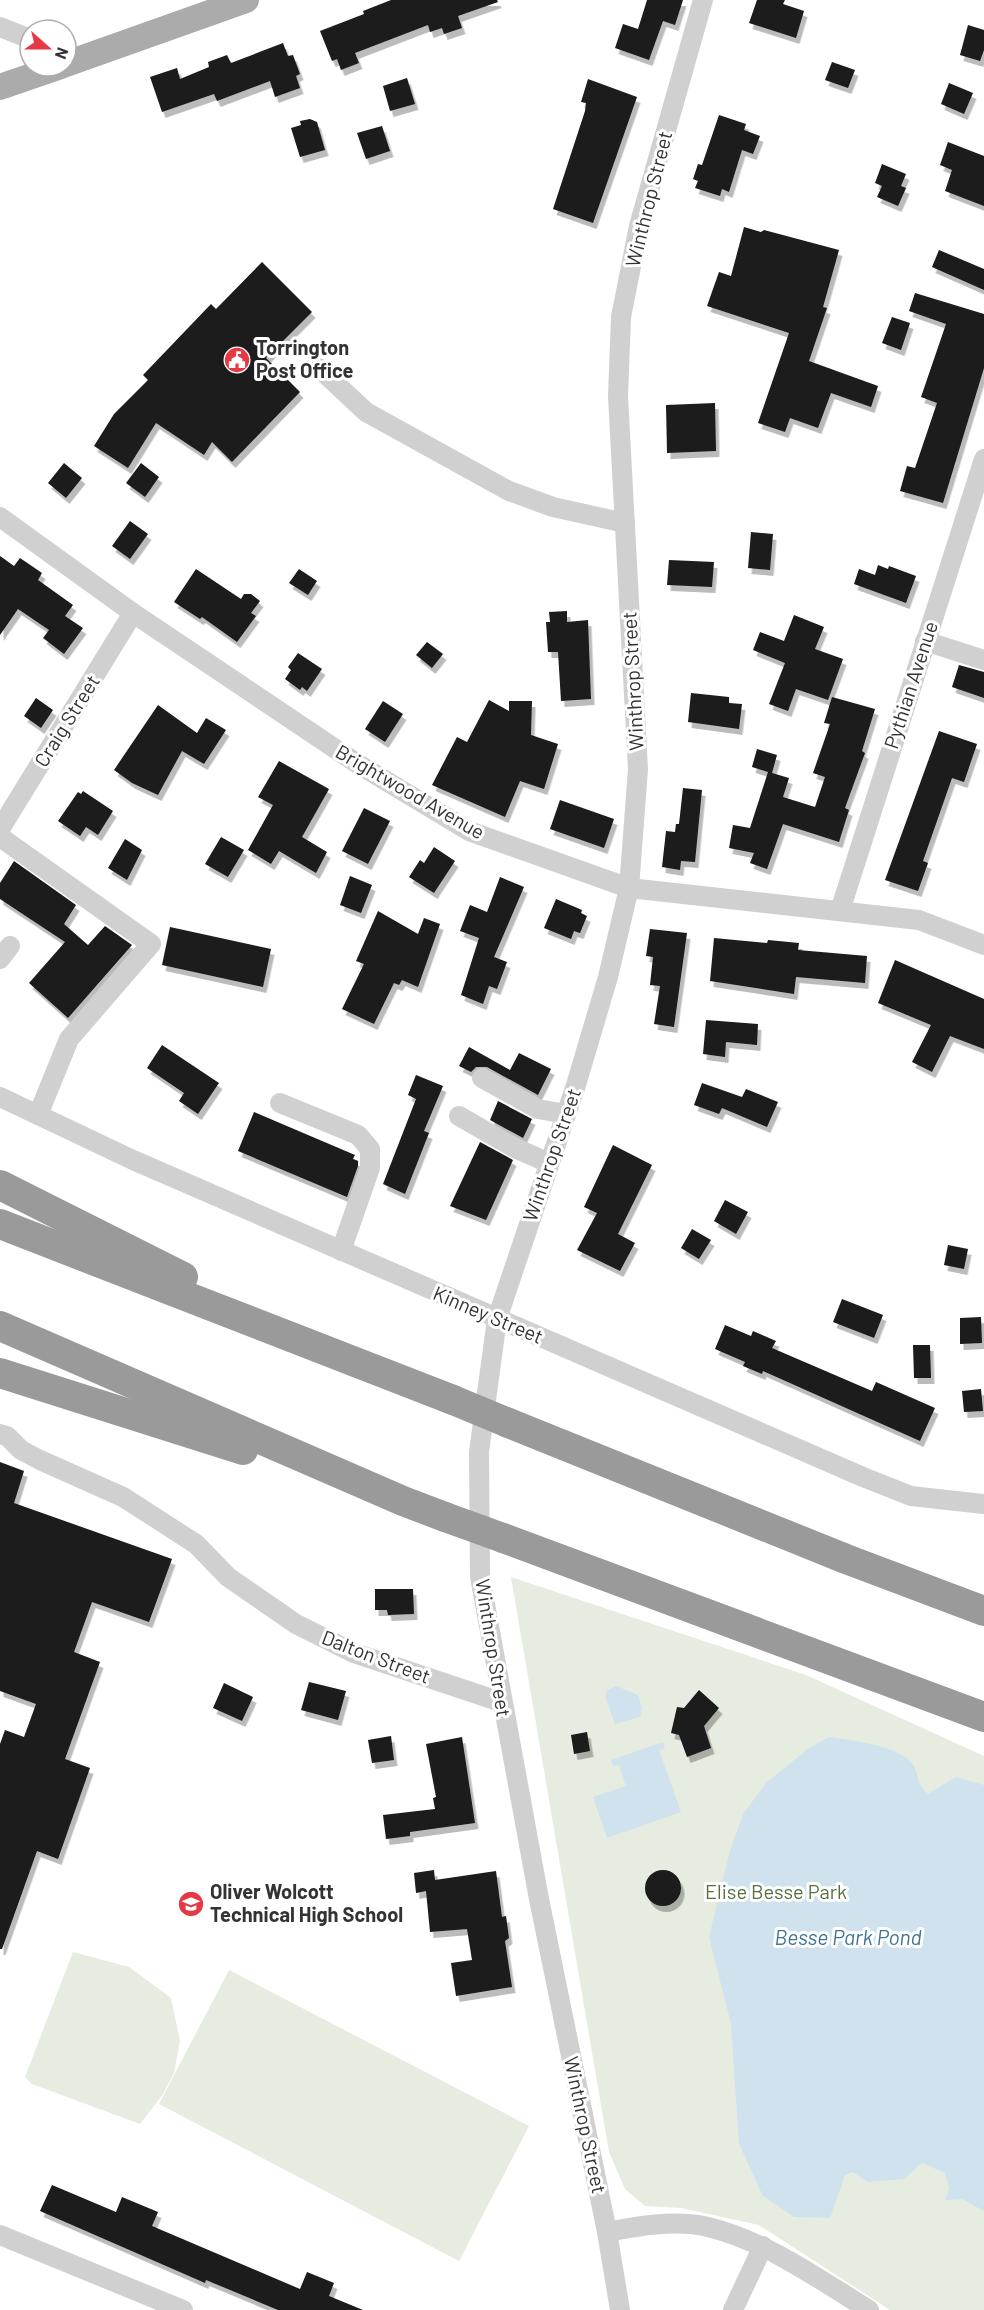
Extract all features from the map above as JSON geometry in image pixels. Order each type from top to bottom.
[{"type":"highway","points":[[0,1185],[322,1347]]},
{"type":"highway","points":[[0,1224],[322,1347],[846,1559],[984,1611]]},
{"type":"highway","points":[[0,1326],[403,1501],[984,1717]]},
{"type":"highway","points":[[0,1373],[403,1501]]},
{"type":"main road","points":[[78,57],[246,0]]},
{"type":"main road","points":[[0,87],[23,78]]},
{"type":"street","name":"Winthrop Street","points":[[620,2310],[607,2232],[501,1702],[480,1577],[479,1452],[496,1319],[566,1114],[608,977],[629,888],[638,769],[618,396],[621,317],[639,226],[703,0]]},
{"type":"street","points":[[0,27],[18,34]]},
{"type":"street","points":[[319,368],[366,412],[509,491],[553,507],[625,523]]},
{"type":"street","name":"Pythian Avenue","points":[[840,911],[984,459]]},
{"type":"street","name":"Brightwood Avenue","points":[[0,517],[133,613],[358,764],[469,831],[629,888],[919,920],[984,945]]},
{"type":"street","name":"Craig Street","points":[[0,829],[133,613]]},
{"type":"street","points":[[925,641],[984,660]]},
{"type":"street","points":[[0,837],[151,944],[69,1039],[38,1114]]},
{"type":"street","points":[[482,1078],[538,1109],[566,1114]]},
{"type":"street","name":"Kinney Street","points":[[0,1097],[133,1160],[496,1319],[902,1492],[912,1496],[984,1504]]},
{"type":"street","points":[[280,1103],[358,1135],[370,1149],[370,1168],[341,1251]]},
{"type":"street","points":[[459,1116],[515,1148],[549,1164]]},
{"type":"street","name":"Dalton Street","points":[[0,1434],[7,1436],[21,1450],[40,1460],[123,1497],[196,1544],[228,1577],[296,1624],[354,1653],[501,1702]]},
{"type":"street","points":[[607,2232],[669,2224],[702,2226],[763,2246],[868,2310]]},
{"type":"street","points":[[0,2235],[183,2310]]},
{"type":"street","points":[[733,2310],[763,2246]]},
{"type":"green space","name":"Elise Besse Park","points":[[511,1577],[806,1675],[984,1756],[984,2310],[890,2310],[759,2225],[681,2208],[645,2206],[625,2189],[609,2152]]},
{"type":"green space","points":[[73,1952],[129,1967],[171,1998],[180,2041],[174,2073],[163,2094],[140,2124],[32,2084],[25,2077]]},
{"type":"green space","points":[[229,1970],[529,2126],[459,2261],[159,2104]]},
{"type":"water","points":[[616,1686],[638,1695],[642,1708],[640,1717],[615,1724],[605,1696],[608,1690]]},
{"type":"water","name":"Besse Park Pond","points":[[829,1737],[875,1745],[907,1758],[928,1794],[956,1777],[984,1785],[984,2211],[962,2199],[945,2200],[949,2189],[945,2173],[922,2163],[904,2179],[868,2182],[853,2172],[845,2175],[830,2218],[794,2217],[763,2196],[739,2144],[731,2024],[709,1937],[729,1854],[743,1814],[767,1782],[809,1748]]},
{"type":"water","points":[[663,1742],[665,1748],[659,1750],[681,1812],[607,1838],[593,1797],[626,1786],[619,1765],[613,1766],[611,1760]]},
{"type":"building","points":[[391,0],[497,0],[498,2],[458,16],[462,28],[444,34],[442,28],[430,32],[428,25],[355,53],[359,63],[341,70],[337,59],[332,61],[320,31],[364,14],[363,11]]},
{"type":"building","points":[[647,0],[683,0],[675,25],[663,21],[649,60],[615,48],[623,24],[638,29]]},
{"type":"building","points":[[757,0],[785,0],[783,4],[804,11],[796,38],[749,23]]},
{"type":"building","points":[[968,25],[984,30],[984,50],[980,61],[960,55]]},
{"type":"building","points":[[283,43],[288,56],[293,55],[300,74],[296,76],[300,88],[275,97],[270,81],[217,101],[214,94],[162,112],[150,77],[177,68],[180,79],[209,67],[208,62],[227,55],[231,63]]},
{"type":"building","points":[[832,62],[855,70],[848,88],[825,80]]},
{"type":"building","points":[[407,78],[415,104],[390,111],[383,86]]},
{"type":"building","points":[[588,79],[637,97],[593,223],[553,209],[585,111],[586,103],[581,102]]},
{"type":"building","points":[[949,83],[973,93],[964,114],[941,104]]},
{"type":"building","points":[[719,115],[746,124],[744,130],[760,136],[753,154],[742,150],[729,192],[722,189],[720,196],[695,188],[698,181],[693,179],[698,164],[702,165]]},
{"type":"building","points":[[310,119],[317,122],[325,150],[300,157],[291,128],[301,125],[300,121]]},
{"type":"building","points":[[382,126],[390,151],[366,159],[357,133]]},
{"type":"building","points":[[948,142],[984,156],[984,206],[945,191],[952,170],[940,165]]},
{"type":"building","points":[[882,164],[906,174],[901,186],[906,188],[898,206],[877,197],[882,186],[875,183]]},
{"type":"building","points":[[744,227],[839,250],[823,307],[827,308],[809,361],[878,386],[871,407],[831,393],[818,428],[790,418],[785,432],[758,423],[789,333],[707,306],[719,272],[731,276]]},
{"type":"building","points":[[939,250],[984,269],[984,290],[932,267]]},
{"type":"building","points":[[262,262],[312,312],[266,358],[300,392],[232,462],[212,442],[204,455],[156,423],[128,468],[94,446],[114,414],[148,380],[143,375],[211,304],[216,309]]},
{"type":"building","points":[[915,293],[984,314],[984,368],[943,503],[900,491],[907,466],[915,468],[937,403],[921,397],[946,324],[909,311]]},
{"type":"building","points":[[892,317],[910,323],[901,350],[882,343]]},
{"type":"building","points":[[715,403],[716,451],[667,453],[666,405]]},
{"type":"building","points":[[64,463],[82,478],[66,498],[48,483]]},
{"type":"building","points":[[141,463],[159,477],[145,497],[126,483]]},
{"type":"building","points":[[130,521],[148,534],[130,559],[112,546]]},
{"type":"building","points":[[751,532],[773,534],[770,570],[748,568]]},
{"type":"building","points":[[0,556],[14,566],[20,558],[42,573],[38,580],[73,605],[65,616],[83,628],[64,654],[43,638],[49,630],[18,609],[0,635]]},
{"type":"building","points":[[669,560],[714,562],[712,587],[667,585]]},
{"type":"building","points":[[878,565],[888,569],[889,566],[916,576],[906,603],[854,584],[859,569],[875,575]]},
{"type":"building","points":[[196,569],[241,599],[244,594],[251,594],[260,601],[251,613],[256,616],[237,642],[202,617],[200,619],[174,602]]},
{"type":"building","points":[[299,569],[317,581],[308,595],[289,583]]},
{"type":"building","points":[[567,611],[567,622],[588,620],[591,699],[561,701],[558,652],[548,652],[546,622],[550,622],[549,612]]},
{"type":"building","points":[[794,615],[824,627],[815,649],[843,659],[828,700],[796,689],[788,711],[769,704],[785,663],[753,650],[760,632],[784,641]]},
{"type":"building","points":[[427,642],[443,654],[432,668],[416,655]]},
{"type":"building","points":[[298,653],[322,669],[307,691],[302,687],[300,690],[285,679],[291,670],[288,667]]},
{"type":"building","points":[[959,665],[984,672],[984,698],[952,687]]},
{"type":"building","points":[[691,693],[729,697],[729,703],[742,704],[739,729],[688,722]]},
{"type":"building","points":[[832,697],[875,709],[862,751],[865,753],[845,808],[849,810],[839,842],[783,824],[767,869],[750,863],[754,853],[729,848],[733,825],[750,828],[768,772],[752,767],[757,749],[777,755],[772,773],[789,778],[783,797],[815,807],[825,777],[813,773],[830,724],[824,723]]},
{"type":"building","points":[[36,698],[53,710],[41,728],[24,716]]},
{"type":"building","points":[[489,700],[509,711],[509,701],[532,701],[531,735],[558,744],[544,789],[520,781],[505,817],[432,785],[457,737],[467,742]]},
{"type":"building","points":[[383,701],[403,714],[385,742],[365,729]]},
{"type":"building","points":[[158,705],[197,733],[206,718],[226,730],[204,764],[182,751],[158,795],[132,783],[114,770]]},
{"type":"building","points":[[939,731],[977,744],[964,782],[952,778],[923,861],[928,863],[918,891],[885,880]]},
{"type":"building","points":[[279,761],[329,789],[302,837],[327,852],[316,873],[279,851],[271,864],[248,850],[273,805],[258,797]]},
{"type":"building","points":[[683,788],[702,790],[695,862],[681,861],[680,870],[662,867],[666,831],[675,832],[676,824],[679,824]]},
{"type":"building","points":[[83,791],[113,811],[98,835],[86,827],[80,836],[58,821],[78,792],[81,794]]},
{"type":"building","points":[[560,800],[614,819],[604,848],[550,829]]},
{"type":"building","points":[[364,808],[390,821],[368,864],[342,851]]},
{"type":"building","points":[[221,837],[244,850],[228,877],[205,864]]},
{"type":"building","points":[[125,839],[142,850],[127,880],[108,868]]},
{"type":"building","points":[[434,847],[455,861],[434,893],[409,877],[420,860],[424,863]]},
{"type":"building","points":[[14,861],[76,905],[64,924],[88,945],[105,926],[132,945],[68,1018],[29,983],[65,942],[0,899],[0,883]]},
{"type":"building","points":[[350,876],[372,885],[361,913],[340,905]]},
{"type":"building","points":[[500,877],[524,887],[494,957],[507,962],[497,989],[489,986],[483,1004],[461,995],[479,938],[460,931],[470,905],[487,912]]},
{"type":"building","points":[[556,899],[582,910],[581,913],[587,916],[580,933],[574,931],[571,939],[544,928]]},
{"type":"building","points":[[378,911],[418,934],[424,918],[440,924],[418,987],[402,980],[399,985],[394,983],[374,1024],[342,1009],[364,964],[356,961]]},
{"type":"building","points":[[170,927],[271,949],[263,987],[162,965]]},
{"type":"building","points":[[650,929],[687,933],[674,1027],[654,1024],[660,986],[650,985],[653,957],[646,956]]},
{"type":"building","points":[[714,938],[767,943],[768,940],[799,943],[798,950],[867,956],[865,983],[796,977],[794,994],[710,981]]},
{"type":"building","points":[[895,960],[984,999],[984,1049],[950,1036],[932,1072],[912,1062],[931,1025],[878,1003]]},
{"type":"building","points":[[706,1020],[758,1024],[757,1045],[726,1042],[725,1057],[703,1054]]},
{"type":"building","points":[[162,1045],[219,1083],[198,1114],[179,1101],[184,1093],[147,1068]]},
{"type":"building","points":[[469,1047],[510,1070],[519,1053],[551,1069],[538,1095],[487,1067],[476,1067],[471,1072],[459,1066]]},
{"type":"building","points":[[416,1075],[443,1086],[424,1131],[429,1133],[405,1194],[383,1184],[416,1099],[408,1095]]},
{"type":"building","points":[[702,1083],[742,1097],[746,1089],[778,1102],[767,1127],[722,1108],[719,1114],[694,1105]]},
{"type":"building","points":[[498,1101],[532,1119],[523,1138],[490,1120]]},
{"type":"building","points":[[254,1112],[355,1155],[353,1159],[358,1161],[358,1166],[347,1197],[238,1151]]},
{"type":"building","points":[[480,1142],[513,1160],[486,1220],[450,1206]]},
{"type":"building","points":[[613,1145],[652,1165],[618,1234],[635,1243],[620,1271],[577,1250],[597,1213],[584,1207]]},
{"type":"building","points":[[725,1200],[748,1212],[736,1234],[714,1221]]},
{"type":"building","points":[[692,1229],[711,1240],[699,1259],[681,1248]]},
{"type":"building","points":[[948,1245],[968,1249],[964,1269],[944,1265]]},
{"type":"building","points":[[842,1299],[883,1315],[874,1338],[833,1322]]},
{"type":"building","points":[[981,1317],[982,1343],[960,1344],[960,1318]]},
{"type":"building","points":[[725,1325],[751,1336],[753,1331],[776,1341],[772,1348],[872,1391],[876,1382],[935,1408],[920,1441],[763,1371],[762,1374],[743,1366],[745,1362],[715,1349]]},
{"type":"building","points":[[913,1345],[930,1345],[931,1378],[914,1378]]},
{"type":"building","points":[[981,1389],[983,1411],[964,1412],[962,1391]]},
{"type":"building","points":[[0,1462],[24,1471],[14,1503],[172,1559],[149,1622],[92,1602],[74,1652],[100,1662],[65,1759],[90,1768],[58,1859],[37,1851],[2,1949],[0,1949],[0,1744],[5,1730],[24,1737],[36,1704],[0,1691]]},
{"type":"building","points":[[375,1589],[413,1589],[414,1614],[388,1615],[387,1610],[375,1610]]},
{"type":"building","points":[[309,1682],[346,1691],[338,1720],[301,1710]]},
{"type":"building","points":[[224,1683],[253,1697],[242,1721],[213,1708]]},
{"type":"building","points":[[699,1690],[719,1708],[704,1726],[711,1748],[687,1757],[679,1735],[671,1733],[677,1707],[684,1708]]},
{"type":"building","points":[[587,1732],[590,1751],[574,1754],[571,1735]]},
{"type":"building","points":[[391,1736],[394,1760],[372,1763],[368,1740]]},
{"type":"building","points":[[462,1737],[475,1823],[410,1832],[410,1836],[386,1839],[383,1815],[435,1809],[433,1798],[436,1797],[426,1744]]},
{"type":"building","points":[[434,1870],[435,1880],[496,1871],[502,1917],[506,1916],[509,1938],[505,1941],[512,1987],[456,1996],[451,1963],[472,1960],[467,1929],[430,1932],[426,1891],[416,1893],[414,1873]]},
{"type":"building","points":[[663,1870],[676,1875],[681,1888],[676,1901],[663,1906],[650,1901],[645,1888],[650,1875]]},
{"type":"building","points":[[52,2185],[116,2212],[122,2197],[158,2212],[152,2226],[300,2289],[307,2272],[334,2283],[329,2296],[363,2310],[278,2310],[206,2280],[205,2283],[40,2211]]},
{"type":"place","name":"Torrington Post Office","points":[[237,360]]},
{"type":"place","name":"Oliver Wolcott Technical High School","points":[[191,1904]]}]
